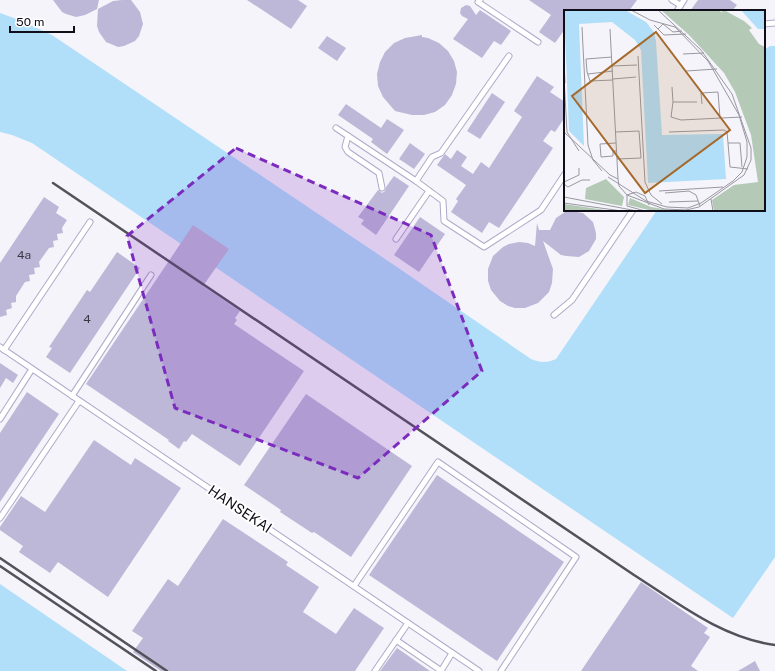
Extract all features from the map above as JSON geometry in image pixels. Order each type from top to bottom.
[{"type":"lane","points":[[480,0],[478,2],[538,42]]},
{"type":"lane","points":[[672,0],[680,6]]},
{"type":"lane","points":[[678,10],[684,0]]},
{"type":"lane","points":[[765,24],[775,23]]},
{"type":"lane","points":[[416,181],[432,157],[441,153],[509,56]]},
{"type":"lane","points":[[336,128],[416,181],[443,201],[444,221],[484,247],[541,210],[564,176]]},
{"type":"lane","points":[[348,136],[345,147],[348,152],[379,173],[382,188]]},
{"type":"lane","points":[[396,239],[429,191]]},
{"type":"lane","points":[[554,315],[572,300],[632,211]]},
{"type":"lane","points":[[2,349],[90,222]]},
{"type":"lane","points":[[72,396],[151,275]]},
{"type":"lane","name":"HANSEKAI","points":[[2,349],[479,671]]},
{"type":"lane","points":[[0,420],[32,369]]},
{"type":"lane","points":[[0,518],[79,401]]},
{"type":"lane","points":[[354,586],[438,462],[576,557],[501,671]]},
{"type":"lane","points":[[375,671],[408,623]]},
{"type":"lane","points":[[396,640],[440,671],[452,653]]},
{"type":"highlighted area","points":[[236,148],[431,235],[482,371],[358,478],[175,408],[127,236]]},
{"type":"water","points":[[0,13],[22,21],[52,35],[531,359],[544,362],[556,359],[656,211],[765,211],[765,49],[770,46],[775,46],[775,557],[733,618],[32,143],[0,132]]},
{"type":"water","points":[[0,584],[127,671],[0,671]]},
{"type":"building","points":[[53,0],[99,0],[97,9],[85,15],[76,17],[62,12]]},
{"type":"building","points":[[131,0],[140,12],[143,24],[139,36],[135,41],[118,47],[106,42],[99,32],[97,26],[98,9],[113,1]]},
{"type":"building","points":[[247,0],[298,0],[307,6],[291,29]]},
{"type":"building","points":[[529,0],[637,0],[630,10],[564,10],[564,30],[555,43],[539,32],[551,15]]},
{"type":"building","points":[[698,0],[730,0],[737,5],[733,10],[691,10]]},
{"type":"building","points":[[466,5],[470,6],[476,15],[480,10],[511,31],[501,45],[494,41],[482,58],[453,39],[468,19],[460,13],[461,8]]},
{"type":"building","points":[[422,35],[422,37],[439,43],[448,51],[454,61],[457,72],[456,84],[452,95],[445,105],[435,112],[424,115],[412,115],[395,111],[383,97],[378,86],[377,74],[380,62],[385,52],[394,43],[405,38]]},
{"type":"building","points":[[327,36],[346,48],[337,61],[318,48]]},
{"type":"building","points":[[537,76],[554,87],[550,92],[564,101],[564,118],[555,132],[551,130],[543,141],[553,148],[499,228],[489,222],[482,233],[451,212],[458,201],[456,199],[466,185],[437,165],[445,154],[451,159],[457,150],[467,157],[461,166],[473,174],[481,162],[489,168],[522,117],[514,111]]},
{"type":"building","points":[[492,93],[505,102],[480,139],[467,131]]},
{"type":"building","points":[[346,104],[381,128],[387,119],[404,130],[387,154],[371,142],[373,139],[338,115]]},
{"type":"building","points":[[410,143],[425,154],[414,169],[399,159]]},
{"type":"building","points":[[394,176],[409,186],[376,235],[361,224],[364,220],[358,217],[378,190],[382,193],[385,191],[386,187]]},
{"type":"building","points":[[44,197],[59,207],[56,213],[67,220],[62,228],[63,233],[57,234],[58,240],[53,241],[54,247],[49,248],[39,262],[40,267],[34,268],[35,274],[29,275],[30,281],[25,282],[16,296],[16,302],[11,303],[12,308],[6,310],[7,315],[0,317],[0,263]]},
{"type":"building","points":[[571,211],[583,213],[593,222],[596,239],[589,251],[579,257],[561,255],[543,241],[553,269],[552,283],[549,292],[538,303],[525,308],[515,308],[500,301],[491,290],[488,281],[488,269],[493,256],[509,244],[519,242],[528,243],[535,246],[537,223],[539,230],[550,230],[556,218],[565,212]]},
{"type":"building","points":[[420,217],[445,234],[419,272],[394,255]]},
{"type":"building","points":[[193,225],[229,249],[203,286],[240,311],[235,318],[237,320],[234,324],[304,371],[240,466],[192,434],[186,442],[184,441],[179,449],[168,441],[169,440],[86,384]]},
{"type":"building","points":[[117,252],[140,268],[70,373],[46,357],[52,348],[49,347],[87,290],[90,292]]},
{"type":"building","points":[[0,363],[18,375],[13,383],[6,378],[0,388]]},
{"type":"building","points":[[27,392],[59,414],[0,502],[0,433]]},
{"type":"building","points":[[306,394],[412,466],[351,557],[314,532],[312,533],[280,512],[281,510],[244,485]]},
{"type":"building","points":[[94,440],[131,465],[135,458],[181,488],[108,597],[58,562],[50,573],[19,552],[23,546],[0,530],[0,527],[21,496],[45,512]]},
{"type":"building","points":[[437,475],[564,562],[497,661],[369,575]]},
{"type":"building","points":[[223,519],[288,562],[286,565],[319,587],[303,612],[336,634],[354,608],[384,628],[355,671],[161,671],[133,652],[143,638],[132,631],[168,579],[178,586]]},
{"type":"building","points":[[641,582],[708,628],[704,633],[710,637],[691,666],[698,671],[581,671]]},
{"type":"building","points":[[397,648],[430,671],[380,671]]},
{"type":"building","points":[[755,661],[760,671],[738,671]]},
{"type":"railway","points":[[53,183],[684,608],[737,635],[775,645]]},
{"type":"railway","points":[[0,558],[167,671]]},
{"type":"railway","points":[[0,566],[156,671]]}]
